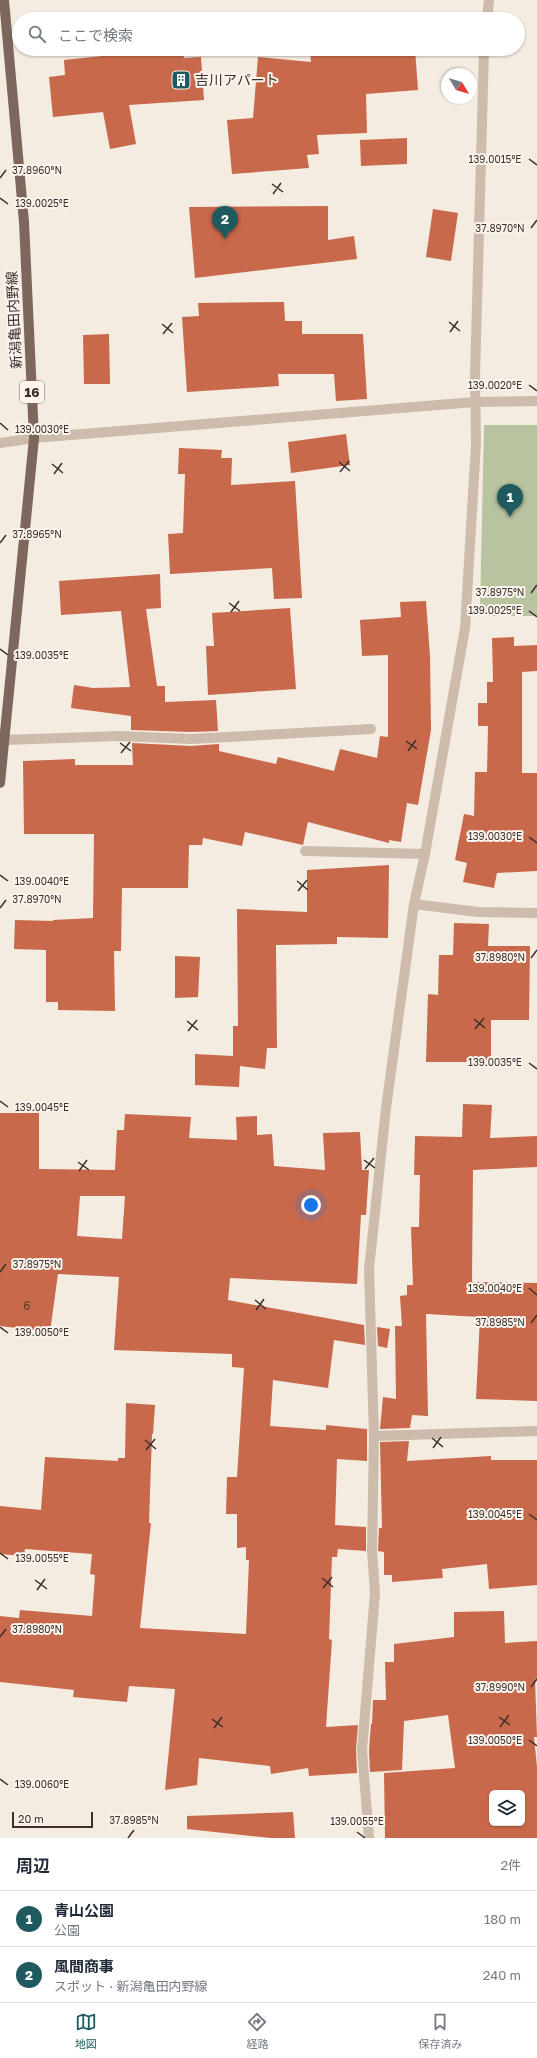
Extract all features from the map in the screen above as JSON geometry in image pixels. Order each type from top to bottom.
[{"type":"main road","name":"新潟亀田内野線","points":[[0,783],[34,438],[24,222],[4,0]]},
{"type":"street","points":[[488,12],[489,0]]},
{"type":"street","points":[[369,1838],[362,1750],[375,1593],[372,1551],[374,1436],[369,1269],[386,1108],[414,904],[425,854],[464,628],[476,444],[475,402],[484,56]]},
{"type":"street","points":[[0,444],[34,438],[475,402],[537,401]]},
{"type":"street","points":[[4,740],[119,736],[191,739],[371,729]]},
{"type":"street","points":[[305,851],[425,854]]},
{"type":"street","points":[[414,904],[478,912],[537,914]]},
{"type":"street","points":[[374,1436],[537,1431]]},
{"type":"green space","points":[[484,425],[537,425],[537,616],[489,616],[480,609]]},
{"type":"building","points":[[103,56],[201,57],[204,100],[129,105],[136,144],[110,149],[103,112],[53,117],[49,77],[65,75],[64,60]]},
{"type":"building","points":[[311,56],[416,56],[418,90],[366,94],[367,133],[317,135],[319,154],[307,155],[309,168],[232,174],[227,120],[253,118],[258,57],[311,62]]},
{"type":"building","points":[[407,138],[407,164],[361,166],[360,140]]},
{"type":"building","points":[[328,206],[328,240],[354,236],[357,259],[195,278],[189,207]]},
{"type":"building","points":[[433,209],[458,213],[451,261],[426,257]]},
{"type":"building","points":[[284,302],[285,321],[302,321],[302,334],[363,334],[367,399],[336,401],[334,374],[278,374],[279,386],[187,392],[182,317],[199,316],[198,303]]},
{"type":"building","points":[[109,334],[110,384],[84,384],[83,335]]},
{"type":"building","points":[[346,434],[350,465],[291,473],[288,442]]},
{"type":"building","points":[[179,448],[222,450],[221,458],[232,458],[231,485],[295,481],[302,598],[274,599],[272,568],[170,574],[168,534],[183,533],[185,474],[178,474]]},
{"type":"building","points":[[160,574],[161,608],[146,609],[157,686],[165,686],[165,702],[216,700],[218,731],[191,732],[131,730],[131,716],[71,708],[74,685],[93,688],[130,687],[121,611],[61,615],[59,581]]},
{"type":"building","points":[[426,601],[430,656],[431,730],[418,805],[407,803],[401,842],[389,840],[389,843],[308,822],[303,845],[245,832],[242,846],[203,838],[202,845],[189,845],[188,888],[122,888],[121,951],[114,951],[115,1011],[58,1010],[58,1002],[46,1002],[46,950],[14,949],[15,920],[53,921],[93,918],[94,834],[24,834],[23,761],[75,759],[75,765],[133,765],[132,743],[191,746],[219,744],[219,751],[276,764],[278,757],[334,771],[340,749],[377,758],[380,736],[388,737],[388,655],[362,656],[360,620],[401,617],[400,602]]},
{"type":"building","points":[[290,608],[296,689],[208,695],[206,646],[214,646],[212,613]]},
{"type":"building","points":[[514,637],[514,646],[537,645],[537,671],[522,672],[522,773],[537,773],[537,871],[497,873],[494,888],[463,882],[467,863],[455,860],[464,814],[474,816],[475,772],[487,772],[488,726],[478,726],[478,703],[487,703],[487,682],[493,682],[492,638]]},
{"type":"building","points":[[389,865],[388,938],[337,937],[337,944],[276,945],[277,1048],[267,1048],[265,1069],[240,1066],[239,1087],[195,1085],[195,1054],[233,1056],[233,1026],[238,1026],[237,909],[307,912],[307,870]]},
{"type":"building","points":[[454,923],[489,924],[488,946],[530,946],[529,1020],[491,1020],[491,1062],[426,1062],[428,994],[438,995],[439,955],[453,955]]},
{"type":"building","points":[[175,956],[200,957],[198,997],[175,998]]},
{"type":"building","points":[[463,1104],[492,1105],[490,1138],[537,1136],[537,1167],[473,1170],[472,1282],[537,1283],[537,1401],[476,1399],[480,1317],[426,1314],[428,1416],[412,1415],[410,1428],[380,1429],[383,1397],[396,1399],[395,1326],[402,1326],[400,1296],[407,1295],[407,1285],[413,1285],[411,1227],[419,1227],[420,1175],[414,1175],[415,1136],[462,1137]]},
{"type":"building","points":[[0,1113],[39,1113],[39,1169],[115,1170],[117,1130],[124,1130],[125,1114],[191,1117],[189,1138],[237,1140],[236,1117],[257,1116],[257,1135],[272,1134],[274,1166],[325,1170],[323,1133],[360,1132],[362,1170],[369,1170],[366,1215],[361,1215],[357,1284],[230,1278],[228,1300],[364,1325],[365,1345],[334,1340],[328,1388],[273,1380],[270,1426],[326,1430],[326,1425],[367,1429],[367,1461],[337,1459],[335,1525],[366,1527],[366,1551],[338,1549],[337,1557],[332,1557],[329,1639],[332,1640],[326,1727],[358,1725],[356,1749],[357,1773],[309,1776],[308,1768],[271,1774],[270,1766],[199,1758],[197,1785],[165,1790],[175,1689],[129,1686],[127,1702],[73,1697],[74,1690],[0,1682],[0,1616],[19,1618],[20,1610],[92,1616],[95,1575],[90,1574],[92,1554],[25,1549],[24,1556],[0,1554],[0,1506],[41,1510],[45,1457],[118,1461],[118,1458],[125,1458],[126,1403],[155,1405],[152,1434],[149,1523],[151,1523],[140,1628],[246,1634],[249,1560],[246,1560],[246,1547],[237,1548],[237,1514],[226,1514],[227,1477],[237,1477],[244,1368],[232,1367],[232,1354],[114,1350],[119,1277],[58,1274],[50,1332],[0,1326]],"holes":[[[80,1196],[125,1196],[122,1239],[77,1236]]]},
{"type":"building","points":[[377,1327],[390,1329],[387,1348],[378,1346]]},
{"type":"building","points":[[409,1441],[407,1461],[491,1456],[491,1460],[537,1460],[537,1585],[489,1589],[487,1564],[442,1569],[443,1578],[392,1582],[392,1575],[384,1575],[384,1552],[378,1551],[379,1528],[382,1528],[380,1442]]},
{"type":"building","points":[[504,1611],[505,1643],[537,1641],[537,1679],[535,1679],[537,1737],[534,1737],[537,1767],[537,1838],[385,1838],[384,1773],[455,1768],[448,1715],[404,1721],[402,1770],[370,1772],[369,1750],[373,1700],[386,1700],[385,1662],[394,1662],[394,1644],[454,1637],[454,1612]]},
{"type":"building","points":[[293,1812],[295,1838],[271,1838],[187,1829],[187,1816]]},
{"type":"place","name":"吉川アパート","points":[[181,80]]},
{"type":"place","name":"風間商事","points":[[225,239]]},
{"type":"place","name":"青山公園","points":[[510,517]]}]
